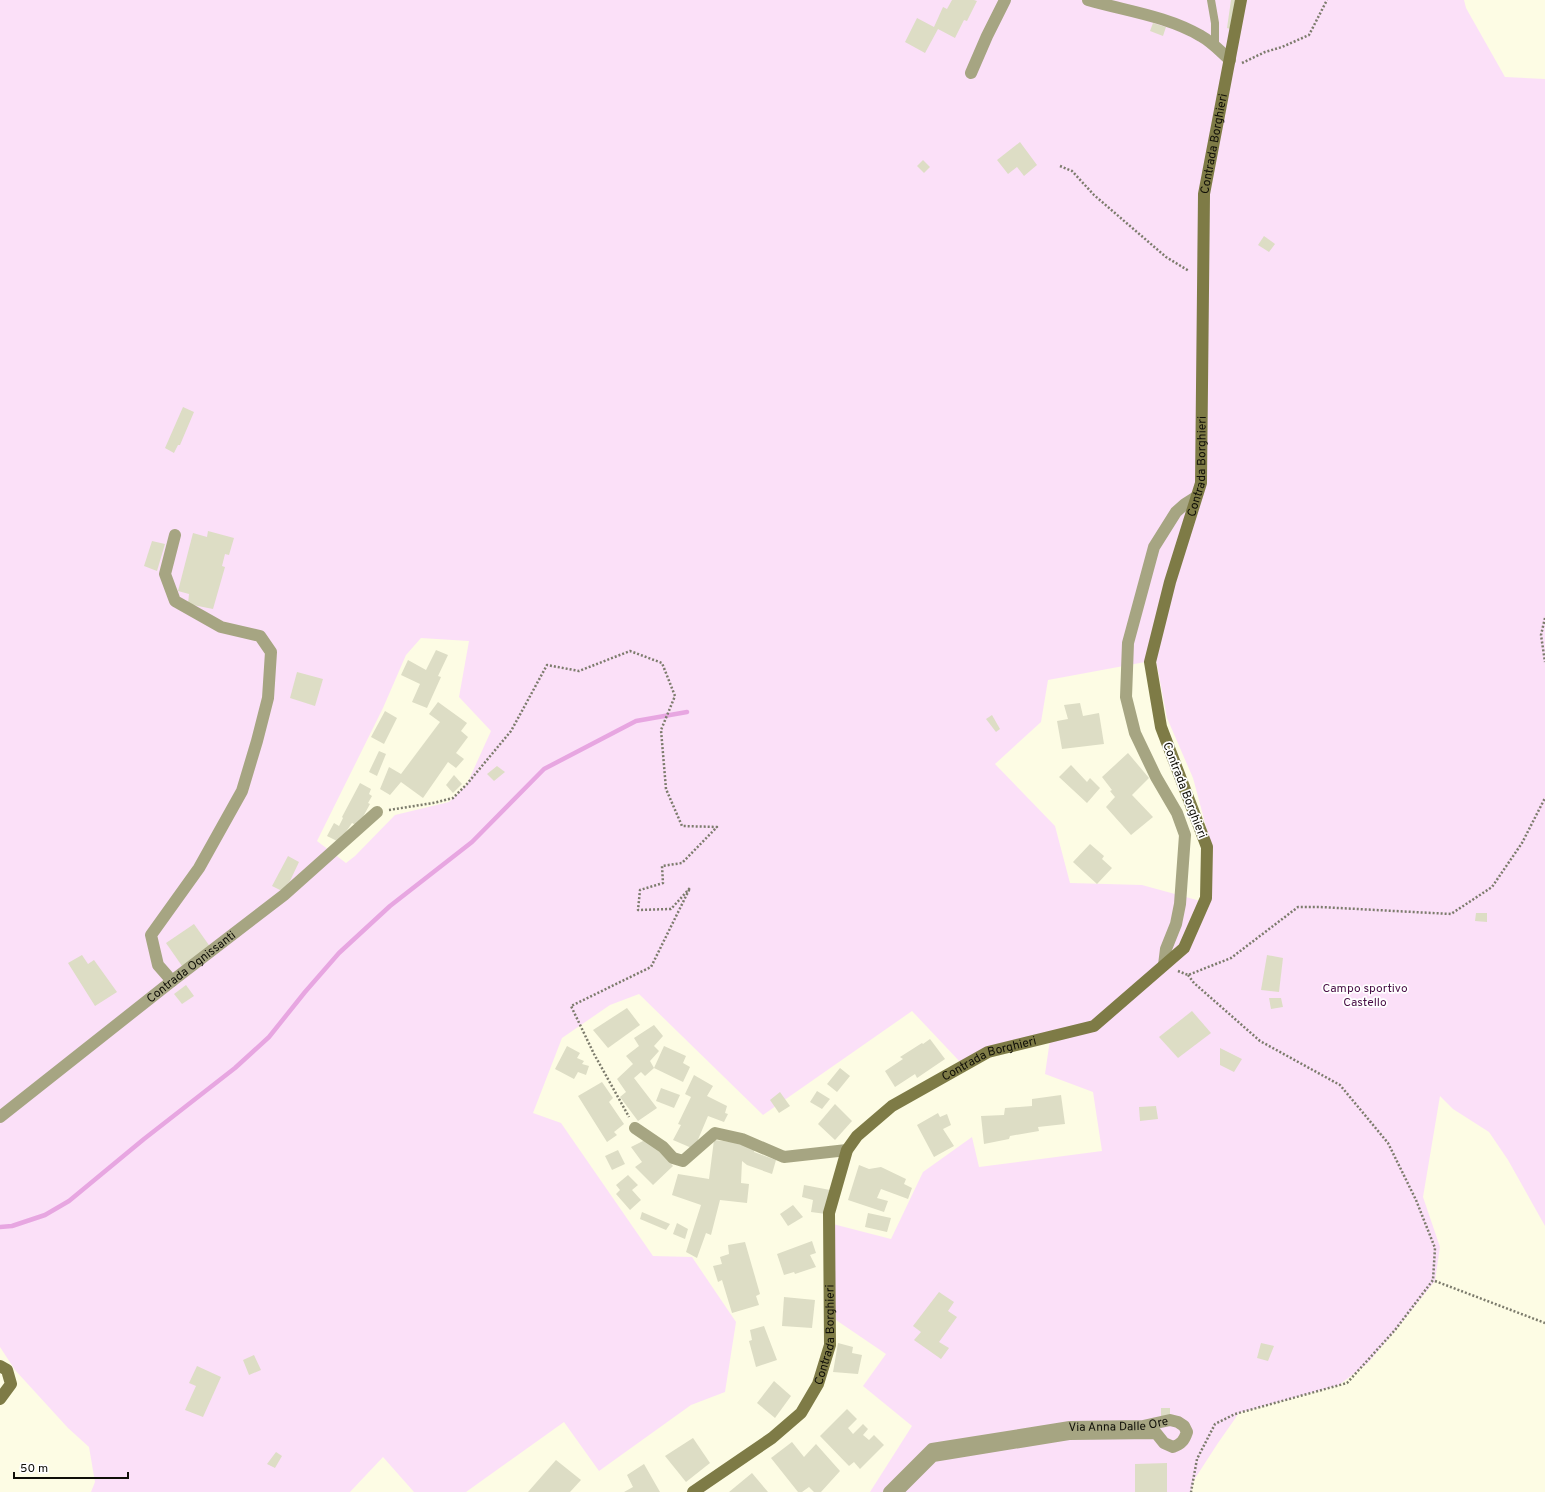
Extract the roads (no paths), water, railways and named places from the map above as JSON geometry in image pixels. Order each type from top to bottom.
[{"type":"street","points":[[971,73],[1005,0]]},
{"type":"street","points":[[1088,0],[1159,18],[1202,36],[1230,60]]},
{"type":"street","name":"Contrada Borghieri","points":[[693,1492],[772,1438],[801,1413],[818,1384],[830,1345],[828,1214],[847,1150],[857,1136],[892,1106],[988,1052],[1094,1026],[1184,948],[1206,898],[1207,847],[1161,727],[1150,662],[1170,582],[1200,483],[1204,194],[1241,0]]},
{"type":"street","points":[[1164,965],[1166,949],[1176,924],[1180,904],[1185,835],[1177,813],[1156,777],[1135,733],[1126,697],[1128,643],[1154,548],[1176,512],[1196,497]]},
{"type":"street","points":[[172,981],[158,964],[151,935],[198,868],[242,791],[257,742],[268,698],[271,652],[260,636],[221,627],[175,601],[166,574],[175,536]]},
{"type":"street","name":"Contrada Ognissanti","points":[[0,1117],[172,981],[284,895],[377,812]]},
{"type":"street","points":[[635,1128],[663,1147],[673,1158],[682,1161],[715,1133],[742,1139],[784,1158],[847,1150]]},
{"type":"street","points":[[0,1366],[8,1370],[11,1384],[0,1399]]},
{"type":"street","name":"Via Anna Dalle Ore","points":[[889,1492],[932,1449],[1065,1428],[1143,1426],[1170,1420],[1178,1422],[1184,1426],[1187,1432],[1181,1444],[1173,1446],[1164,1443],[1156,1433],[1069,1434],[933,1456],[896,1492]]},
{"type":"lane","points":[[1211,0],[1215,23],[1215,46]]},
{"type":"waterway","points":[[0,1227],[12,1226],[45,1215],[69,1201],[144,1139],[235,1068],[269,1037],[339,953],[390,906],[472,842],[544,769],[636,721],[687,712]]},
{"type":"park label","name":"Campo sportivo Castello","points":[[1365,995]]}]
